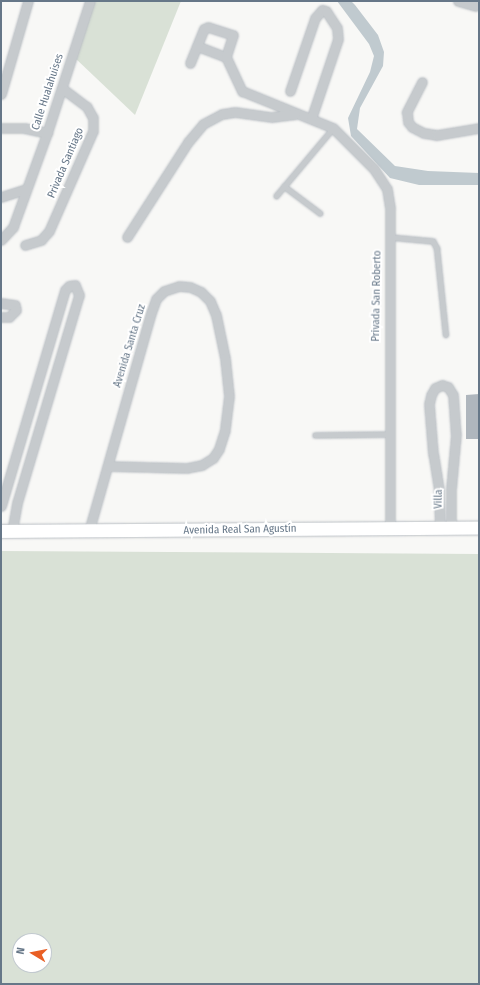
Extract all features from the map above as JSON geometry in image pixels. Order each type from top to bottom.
[{"type":"main road","name":"Avenida Real San Agustín","points":[[7,531],[89,532],[390,527],[479,528]]},
{"type":"street","points":[[1,94],[28,1]]},
{"type":"street","name":"Calle Hualahuises","points":[[1,240],[13,227],[47,133],[90,1]]},
{"type":"street","points":[[458,1],[477,8]]},
{"type":"street","points":[[290,92],[315,18],[319,12],[326,11],[337,28],[338,39],[311,119]]},
{"type":"street","points":[[190,63],[197,46],[206,27],[229,32],[234,38],[226,57],[197,46]]},
{"type":"street","name":"Privada San Roberto","points":[[226,57],[242,91],[295,114],[333,128],[353,145],[384,182],[389,198],[390,237],[390,527]]},
{"type":"street","points":[[422,82],[407,112],[408,122],[412,127],[438,135],[479,128]]},
{"type":"street","name":"Privada Santiago","points":[[25,245],[41,240],[49,231],[93,131],[93,118],[86,107],[62,88]]},
{"type":"street","name":"Privada San Roberto","points":[[127,237],[188,142],[203,124],[222,114],[236,112],[272,117],[295,114]]},
{"type":"street","points":[[1,128],[19,128],[47,133]]},
{"type":"street","points":[[1,197],[26,189]]},
{"type":"street","points":[[1,506],[34,401],[65,290],[69,286],[75,285],[79,295],[17,503],[7,531]]},
{"type":"street","name":"Avenida Santa Cruz","points":[[89,532],[156,299],[164,291],[179,286],[190,286],[201,292],[210,301],[216,315],[225,358],[229,396],[225,430],[219,449],[213,458],[202,465],[187,468],[108,466]]},
{"type":"street","points":[[1,303],[10,303],[15,305],[16,310],[9,317],[1,317]]},
{"type":"street","name":"Villa","points":[[442,386],[448,387],[453,395],[456,434],[450,505],[446,527],[440,505],[429,404],[431,394],[436,388],[442,386]]},
{"type":"street","points":[[34,401],[46,404]]},
{"type":"street","points":[[436,471],[453,471]]},
{"type":"street","points":[[440,505],[450,505]]},
{"type":"lane","points":[[276,196],[333,128]]},
{"type":"lane","points":[[284,186],[320,213]]},
{"type":"lane","points":[[390,237],[432,242],[437,248],[446,335]]},
{"type":"lane","points":[[315,435],[389,434]]},
{"type":"shaded area","points":[[94,1],[181,1],[135,115],[75,58]]},
{"type":"shaded area","points":[[337,1],[351,1],[355,5],[378,35],[384,52],[383,66],[360,108],[357,129],[395,166],[428,171],[479,173],[479,185],[419,185],[390,178],[351,136],[348,118],[370,72],[374,56],[369,44]]},
{"type":"shaded area","points":[[1,551],[479,554],[479,984],[1,984]]},
{"type":"building","points":[[479,394],[479,439],[466,439],[466,395]]}]
